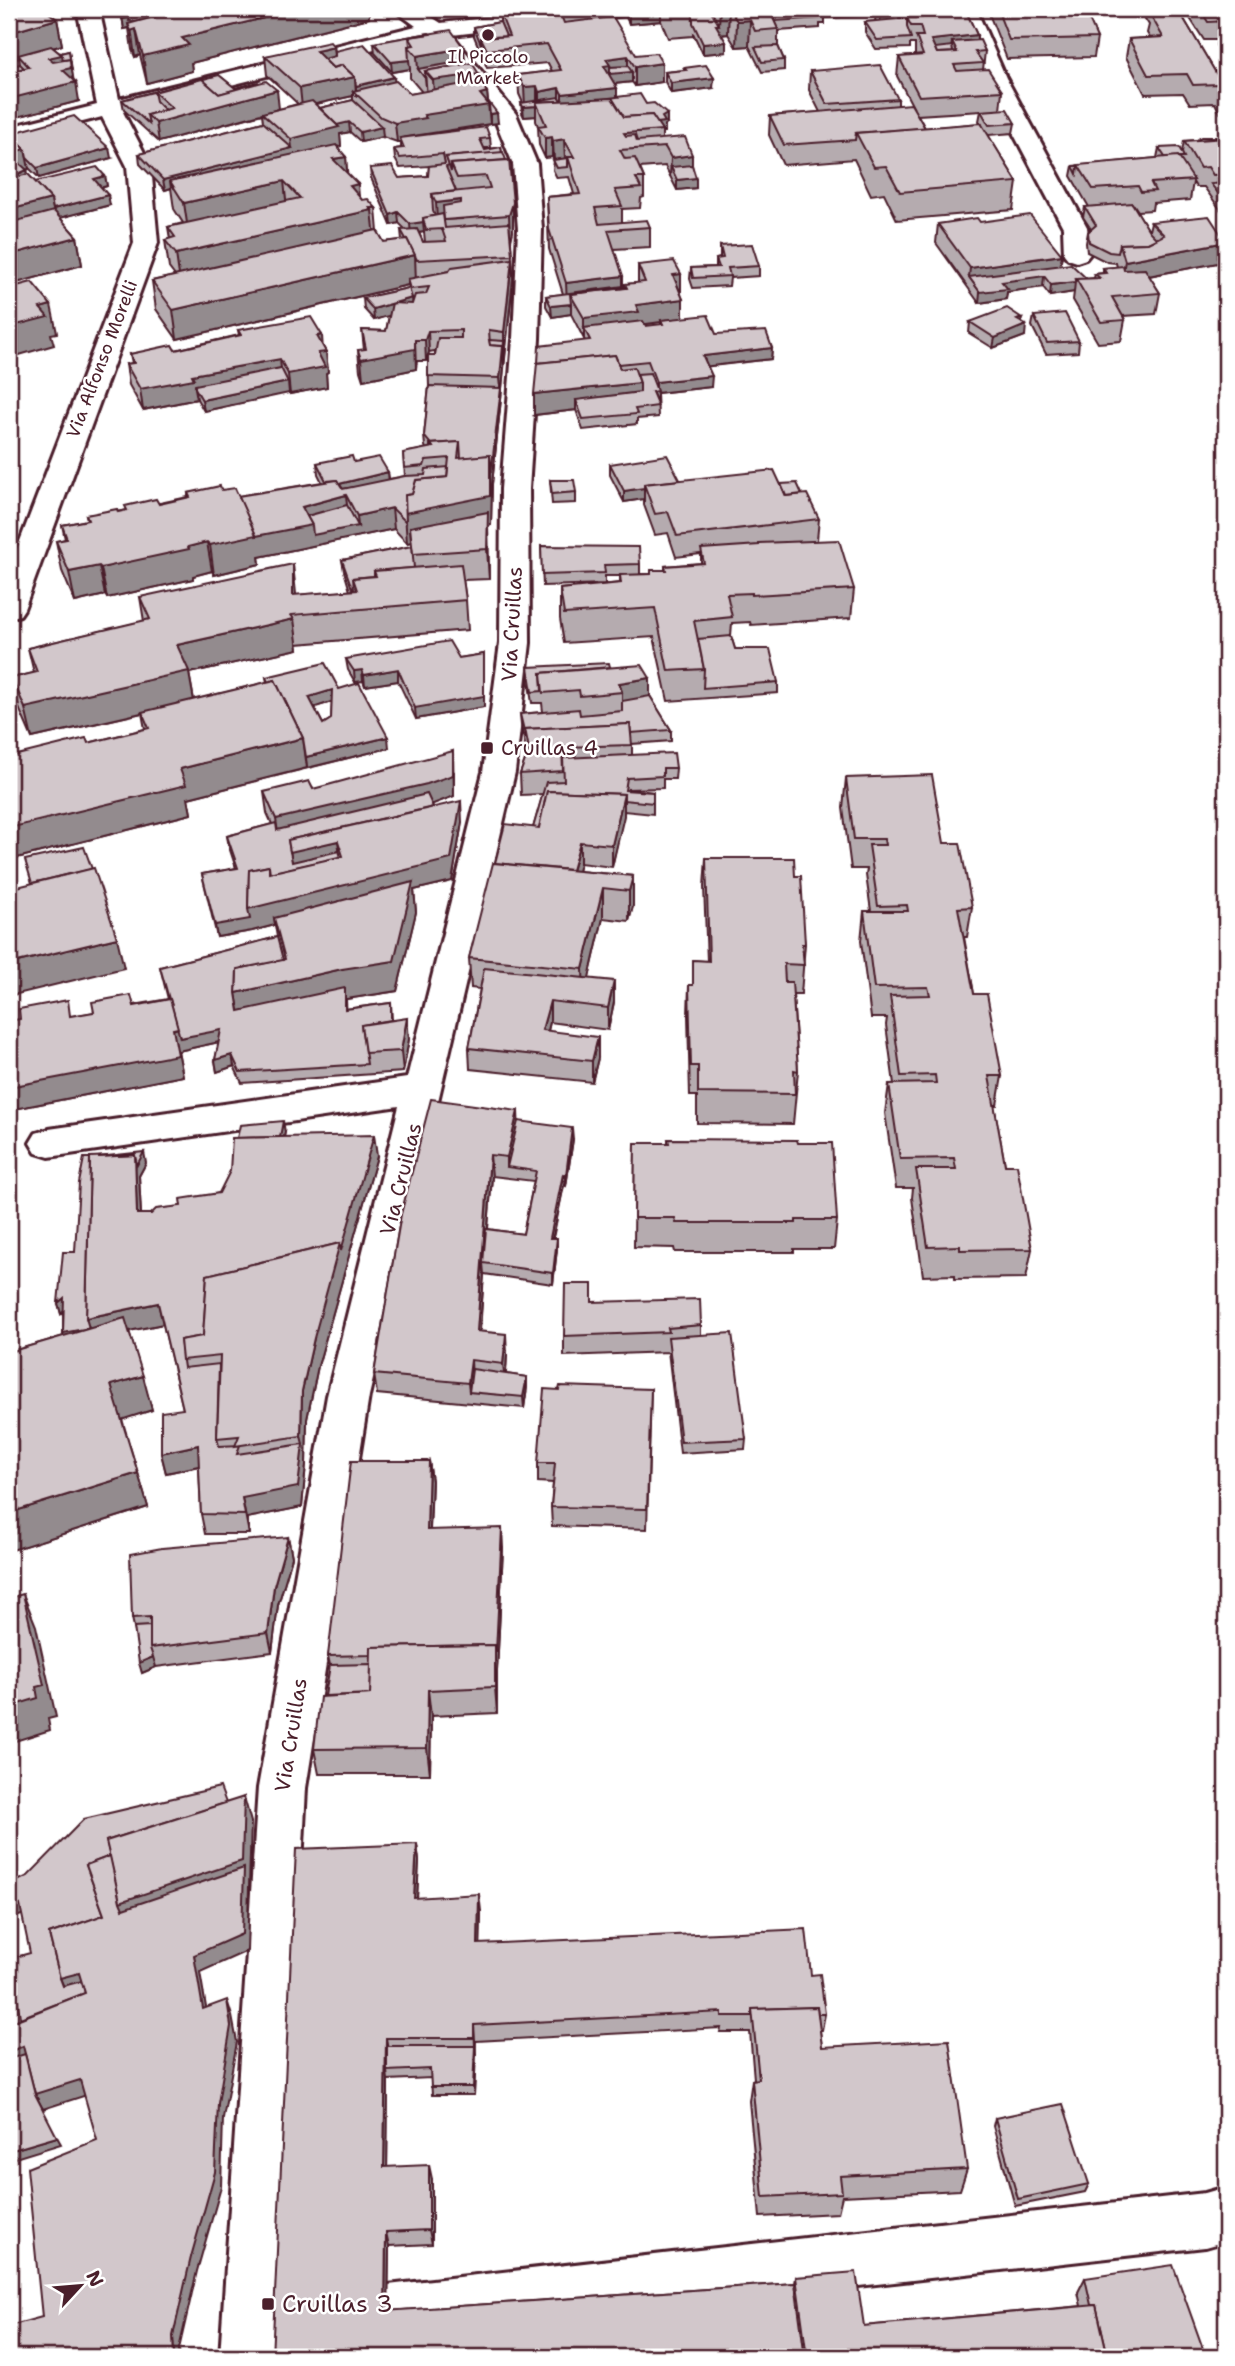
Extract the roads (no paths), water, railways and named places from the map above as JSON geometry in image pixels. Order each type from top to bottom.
[{"type":"street","name":"Via Alfonso Morelli","points":[[9,609],[146,243],[139,166],[109,108],[88,9]]},
{"type":"street","name":"Via Cruillas","points":[[258,2336],[282,1788],[348,1396],[499,772],[515,643],[515,489],[526,339],[530,229],[525,164],[504,114],[436,29],[404,9]]},
{"type":"street","points":[[9,134],[410,33],[549,12],[623,9]]},
{"type":"street","points":[[965,9],[995,78],[1075,227],[1077,254]]},
{"type":"street","points":[[49,1143],[423,1089]]},
{"type":"street","points":[[388,2312],[1205,2220],[1226,2214]]},
{"type":"place","name":"Il Piccolo Market","points":[[488,35]]},
{"type":"place","name":"Cruillas 4","points":[[487,748]]},
{"type":"place","name":"Cruillas 3","points":[[268,2304]]}]
